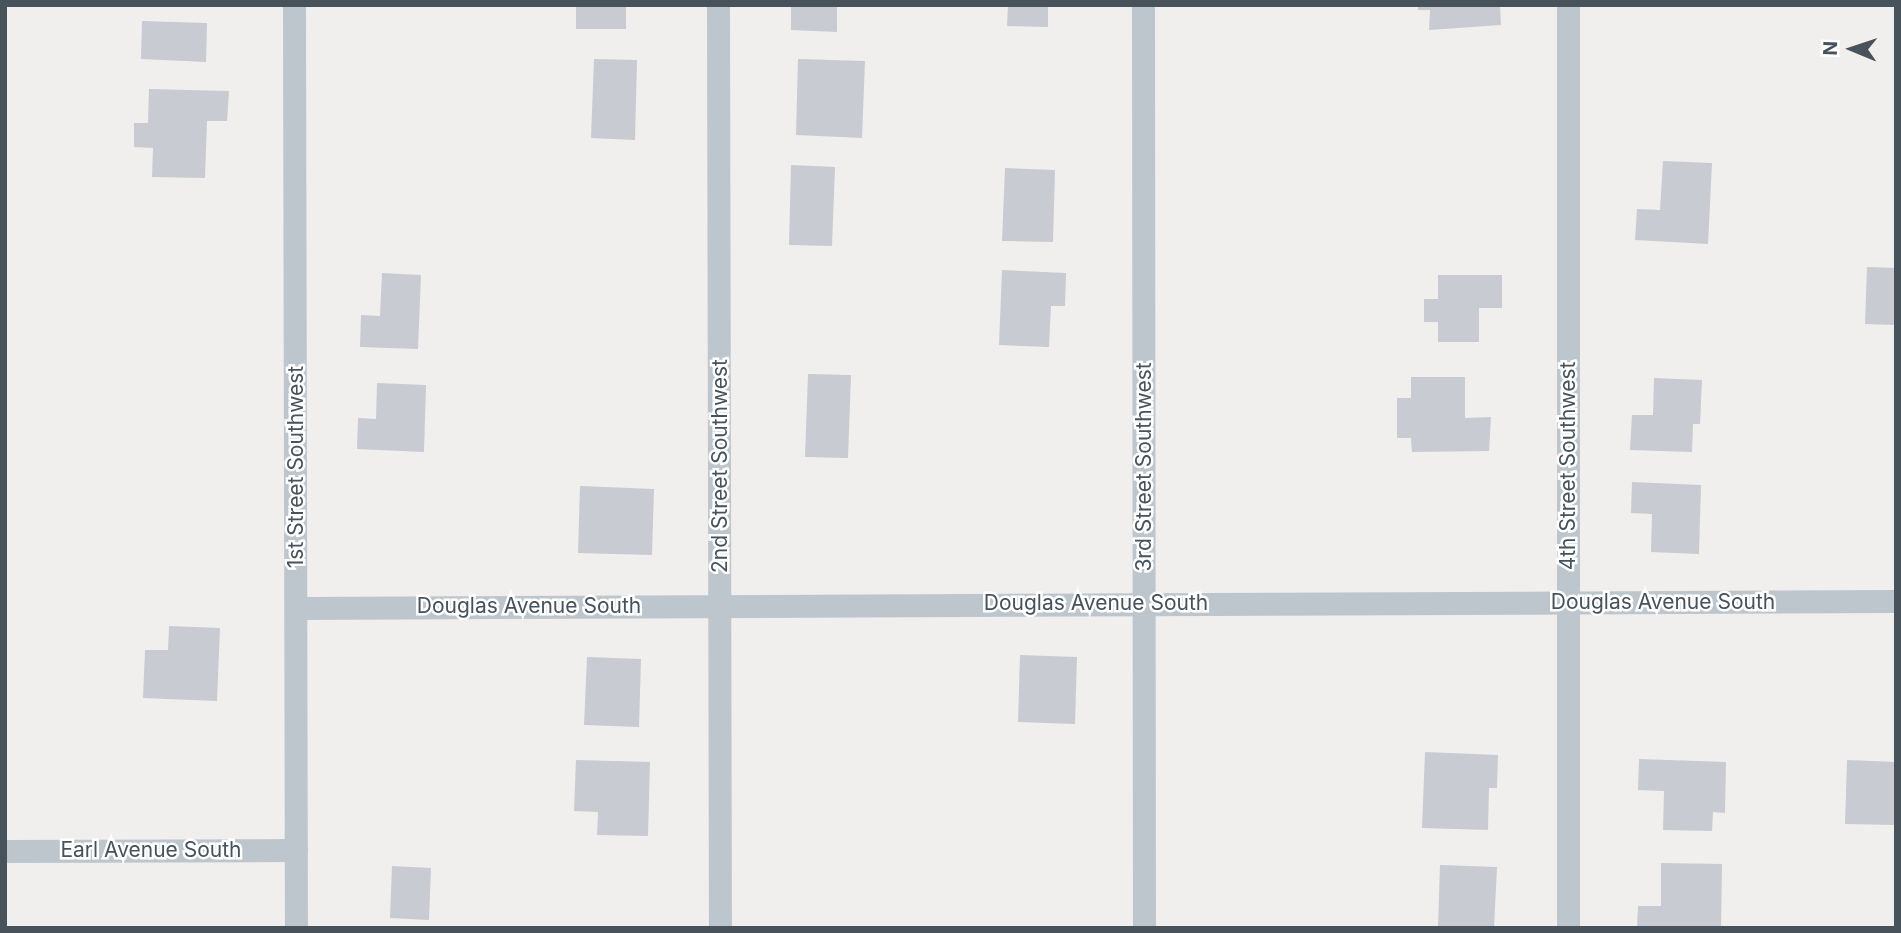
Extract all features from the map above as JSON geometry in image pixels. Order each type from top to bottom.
[{"type":"street","name":"1st Street Southwest","points":[[294,5],[296,928]]},
{"type":"street","name":"2nd Street Southwest","points":[[718,5],[720,928]]},
{"type":"street","name":"3rd Street Southwest","points":[[1143,5],[1143,559],[1147,603],[1144,928]]},
{"type":"street","name":"4th Street Southwest","points":[[1568,5],[1568,928]]},
{"type":"street","name":"Douglas Avenue South","points":[[296,608],[1896,601]]},
{"type":"street","name":"Earl Avenue South","points":[[5,850],[296,850]]},
{"type":"building","points":[[576,5],[626,5],[626,29],[576,29]]},
{"type":"building","points":[[791,5],[837,5],[837,32],[791,30]]},
{"type":"building","points":[[1008,5],[1048,5],[1048,27],[1007,26]]},
{"type":"building","points":[[1418,5],[1500,5],[1501,25],[1429,30],[1430,10],[1418,10]]},
{"type":"building","points":[[142,21],[207,23],[206,62],[141,59]]},
{"type":"building","points":[[594,59],[637,60],[635,140],[591,138]]},
{"type":"building","points":[[798,59],[865,61],[862,138],[796,135]]},
{"type":"building","points":[[149,89],[229,91],[227,121],[207,121],[205,178],[152,177],[153,148],[134,147],[134,123],[148,123]]},
{"type":"building","points":[[1663,161],[1712,163],[1708,244],[1635,240],[1637,209],[1660,210]]},
{"type":"building","points":[[791,165],[835,167],[832,246],[789,245]]},
{"type":"building","points":[[1005,168],[1055,170],[1053,242],[1002,241]]},
{"type":"building","points":[[1867,267],[1896,268],[1896,325],[1865,324]]},
{"type":"building","points":[[1002,270],[1066,273],[1065,306],[1051,306],[1049,347],[999,345]]},
{"type":"building","points":[[382,273],[421,275],[418,349],[360,347],[361,315],[380,316]]},
{"type":"building","points":[[1438,275],[1502,275],[1502,308],[1479,308],[1479,342],[1438,342],[1438,322],[1424,322],[1424,299],[1438,299]]},
{"type":"building","points":[[808,374],[851,375],[848,458],[805,457]]},
{"type":"building","points":[[1411,377],[1465,377],[1465,418],[1491,417],[1489,451],[1412,452],[1411,438],[1397,438],[1397,398],[1411,398]]},
{"type":"building","points":[[1654,378],[1702,380],[1700,424],[1693,424],[1692,452],[1630,450],[1632,415],[1653,415]]},
{"type":"building","points":[[377,383],[426,385],[424,452],[357,449],[358,418],[376,419]]},
{"type":"building","points":[[1632,482],[1701,485],[1699,554],[1651,552],[1652,514],[1631,513]]},
{"type":"building","points":[[580,486],[654,489],[652,555],[578,553]]},
{"type":"building","points":[[169,626],[220,628],[217,701],[143,698],[145,650],[168,650]]},
{"type":"building","points":[[1020,655],[1077,657],[1075,724],[1018,722]]},
{"type":"building","points":[[587,657],[641,659],[639,727],[584,725]]},
{"type":"building","points":[[1425,752],[1498,755],[1497,788],[1489,788],[1488,830],[1422,828]]},
{"type":"building","points":[[1639,759],[1726,762],[1725,813],[1713,812],[1712,831],[1663,830],[1664,791],[1638,790]]},
{"type":"building","points":[[576,760],[650,762],[648,836],[597,835],[598,812],[574,811]]},
{"type":"building","points":[[1847,760],[1896,762],[1896,825],[1845,824]]},
{"type":"building","points":[[1661,863],[1722,864],[1721,928],[1637,928],[1638,906],[1661,906]]},
{"type":"building","points":[[1440,865],[1497,867],[1494,928],[1438,928]]},
{"type":"building","points":[[392,866],[431,868],[429,920],[390,918]]}]
